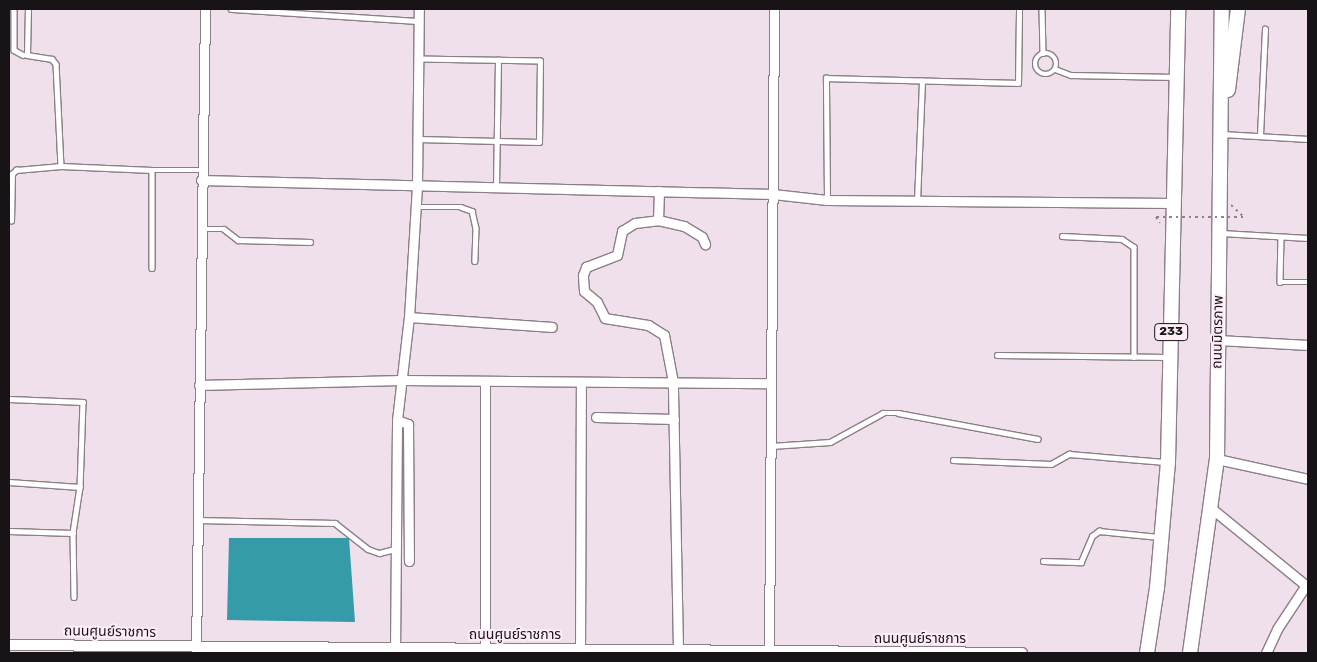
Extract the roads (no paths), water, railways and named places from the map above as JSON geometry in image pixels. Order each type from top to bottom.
[{"type":"main road","name":"233","points":[[1147,653],[1162,538],[1168,462],[1178,9]]},
{"type":"main road","name":"ถนนมิตรภาพ","points":[[1190,653],[1217,459],[1222,9]]},
{"type":"main road","points":[[1220,134],[1238,28],[1238,9]]},
{"type":"street","points":[[197,650],[205,9]]},
{"type":"street","points":[[395,651],[397,420],[409,317],[416,207],[419,9]]},
{"type":"street","points":[[769,651],[774,9]]},
{"type":"street","points":[[202,180],[773,194],[827,200],[1173,203]]},
{"type":"street","points":[[658,220],[659,191]]},
{"type":"street","points":[[678,650],[673,382],[664,335],[658,329],[605,318],[597,302],[584,291],[583,284],[586,267],[617,255],[618,238],[626,227],[658,220],[684,226],[702,237],[705,244]]},
{"type":"street","points":[[409,317],[552,327]]},
{"type":"street","points":[[1218,340],[1308,345]]},
{"type":"street","points":[[199,385],[402,380],[771,383]]},
{"type":"street","points":[[485,382],[487,651]]},
{"type":"street","points":[[580,650],[581,382]]},
{"type":"street","points":[[596,417],[674,419]]},
{"type":"street","points":[[397,420],[408,424],[409,561]]},
{"type":"street","points":[[1217,459],[1308,479]]},
{"type":"street","points":[[1211,508],[1307,586],[1277,629],[1266,653]]},
{"type":"street","name":"ถนนศูนย์ราชการ","points":[[9,645],[46,649],[580,650],[659,652],[678,650],[1022,653]]},
{"type":"lane","points":[[14,9],[14,50],[18,55],[44,56],[56,64],[61,166]]},
{"type":"lane","points":[[27,55],[28,9]]},
{"type":"lane","points":[[231,9],[307,11],[419,21]]},
{"type":"lane","points":[[827,200],[826,78],[1018,83],[1019,9]]},
{"type":"lane","points":[[1042,9],[1043,53],[1035,62],[1038,71],[1046,74],[1055,69],[1071,75],[1176,77]]},
{"type":"lane","points":[[1260,135],[1265,29]]},
{"type":"lane","points":[[1043,53],[1055,58],[1055,69]]},
{"type":"lane","points":[[418,59],[540,61],[540,142],[418,139]]},
{"type":"lane","points":[[496,187],[498,60]]},
{"type":"lane","points":[[917,201],[922,82]]},
{"type":"lane","points":[[1220,134],[1308,139]]},
{"type":"lane","points":[[11,221],[12,174],[16,170],[61,166],[202,170]]},
{"type":"lane","points":[[152,170],[152,268]]},
{"type":"lane","points":[[416,207],[462,207],[472,212],[476,228],[475,262]]},
{"type":"lane","points":[[201,229],[224,229],[238,240],[310,242]]},
{"type":"lane","points":[[1219,233],[1308,238]]},
{"type":"lane","points":[[1062,236],[1122,239],[1134,247],[1134,357]]},
{"type":"lane","points":[[1281,237],[1280,282],[1308,282]]},
{"type":"lane","points":[[997,355],[1170,357]]},
{"type":"lane","points":[[9,400],[83,402],[80,487],[73,534],[74,597]]},
{"type":"lane","points":[[771,446],[830,442],[883,413],[898,413],[1038,439]]},
{"type":"lane","points":[[953,460],[1051,464],[1069,454],[1168,462]]},
{"type":"lane","points":[[9,482],[80,487]]},
{"type":"lane","points":[[198,520],[335,523],[368,549],[379,553],[396,549]]},
{"type":"lane","points":[[9,531],[73,534]]},
{"type":"lane","points":[[1043,561],[1080,562],[1092,536],[1098,531],[1162,538]]},
{"type":"water","points":[[229,538],[349,538],[355,622],[227,620]]}]
